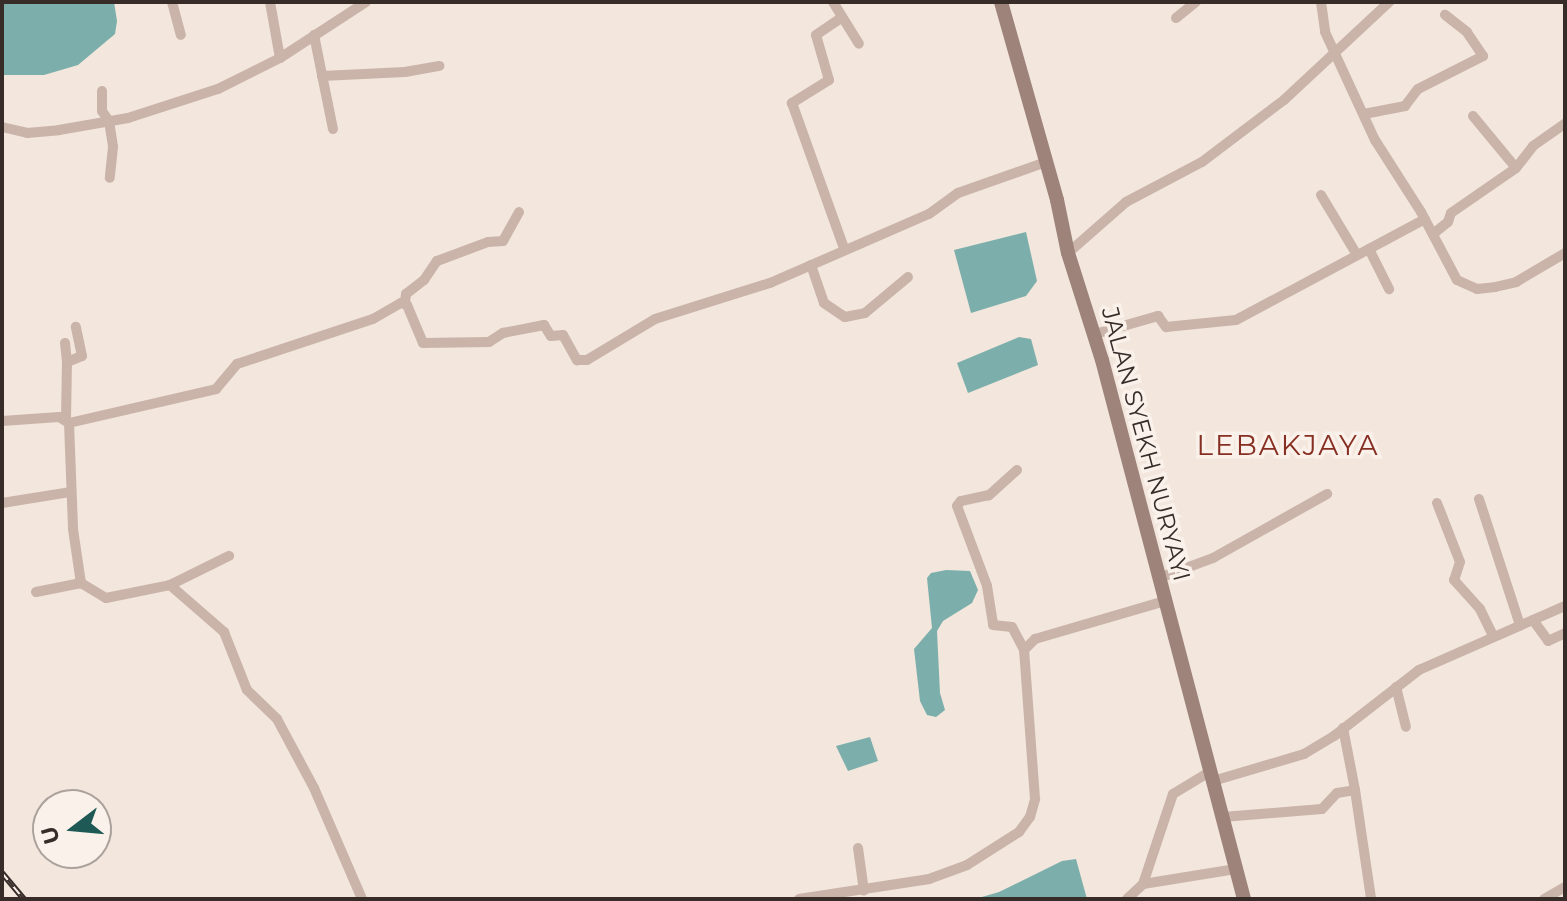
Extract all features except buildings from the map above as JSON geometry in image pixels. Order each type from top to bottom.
[{"type":"main road","name":"JALAN SYEKH NURYAYI","points":[[1001,2],[1068,253],[1095,334],[1244,899]]},
{"type":"street","points":[[172,2],[181,35]]},
{"type":"street","points":[[270,2],[280,58]]},
{"type":"street","points":[[2,127],[27,133],[109,121],[218,89],[280,58],[347,7],[366,2]]},
{"type":"street","points":[[833,2],[859,44]]},
{"type":"street","points":[[1176,18],[1196,2]]},
{"type":"street","points":[[1321,2],[1325,32],[1375,140],[1425,219],[1457,280],[1477,289],[1516,282],[1565,253]]},
{"type":"street","points":[[1068,253],[1126,202],[1202,162],[1236,137],[1336,55],[1358,28],[1389,2]]},
{"type":"street","points":[[1364,114],[1405,106],[1418,89],[1483,56],[1467,32],[1445,15]]},
{"type":"street","points":[[841,18],[816,35],[829,80],[795,99],[792,106],[844,248]]},
{"type":"street","points":[[314,35],[333,129]]},
{"type":"street","points":[[322,76],[405,72],[439,66]]},
{"type":"street","points":[[102,91],[102,111],[109,121],[113,158],[110,178]]},
{"type":"street","points":[[1473,116],[1516,168]]},
{"type":"street","points":[[1433,234],[1448,222],[1451,213],[1516,168],[1533,146],[1565,124]]},
{"type":"street","points":[[519,212],[503,241],[488,242],[437,261],[424,280],[406,294],[405,302],[422,342],[489,342],[503,333],[544,325],[551,336],[563,335],[575,358],[582,362],[655,319],[764,285],[929,214],[958,193],[1046,162]]},
{"type":"street","points":[[1321,195],[1357,255]]},
{"type":"street","points":[[1095,334],[1158,316],[1166,327],[1236,320],[1425,219]]},
{"type":"street","points":[[1369,249],[1389,289]]},
{"type":"street","points":[[811,265],[824,303],[845,317],[865,313],[908,277]]},
{"type":"street","points":[[2,421],[67,421],[216,389],[237,364],[373,319],[405,302]]},
{"type":"street","points":[[67,362],[82,356],[76,327]]},
{"type":"street","points":[[65,343],[71,492],[77,572],[81,583],[106,598],[170,585],[229,556]]},
{"type":"street","points":[[799,899],[918,883],[959,870],[1024,827],[1035,799],[1024,650],[1012,627],[993,625],[987,586],[957,506],[961,501],[989,495],[1017,470]]},
{"type":"street","points":[[2,503],[71,492]]},
{"type":"street","points":[[1159,578],[1213,558],[1327,494]]},
{"type":"street","points":[[1479,499],[1520,625]]},
{"type":"street","points":[[1437,503],[1460,562],[1454,580],[1480,609],[1493,636]]},
{"type":"street","points":[[36,592],[81,583]]},
{"type":"street","points":[[170,585],[224,632],[247,690],[282,726],[326,811],[362,899]]},
{"type":"street","points":[[1024,650],[1035,639],[1165,601]]},
{"type":"street","points":[[1127,899],[1143,884],[1173,794],[1212,776],[1300,756],[1425,667],[1565,606]]},
{"type":"street","points":[[1533,620],[1548,641],[1565,633]]},
{"type":"street","points":[[1396,687],[1406,727]]},
{"type":"street","points":[[1343,728],[1371,899]]},
{"type":"street","points":[[1223,817],[1322,809],[1337,793],[1355,790]]},
{"type":"street","points":[[858,848],[864,891]]},
{"type":"street","points":[[1143,884],[1236,869]]},
{"type":"street","points":[[1544,899],[1565,887]]},
{"type":"water","points":[[2,2],[114,2],[117,21],[115,34],[78,65],[44,75],[2,75]]},
{"type":"water","points":[[1026,232],[1037,281],[1026,296],[971,313],[954,250]]},
{"type":"water","points":[[1019,337],[1031,339],[1038,365],[968,393],[957,363]]},
{"type":"water","points":[[970,571],[978,590],[972,603],[943,621],[937,631],[940,693],[945,710],[936,717],[927,715],[920,701],[914,649],[932,628],[927,578],[931,573]]},
{"type":"water","points":[[870,737],[878,761],[848,771],[836,746]]},
{"type":"water","points":[[1076,859],[1087,899],[975,899],[999,892],[1062,861]]},
{"type":"railway","points":[[2,873],[24,899]]},
{"type":"district","name":"LEBAKJAYA","points":[[1288,445]]}]
